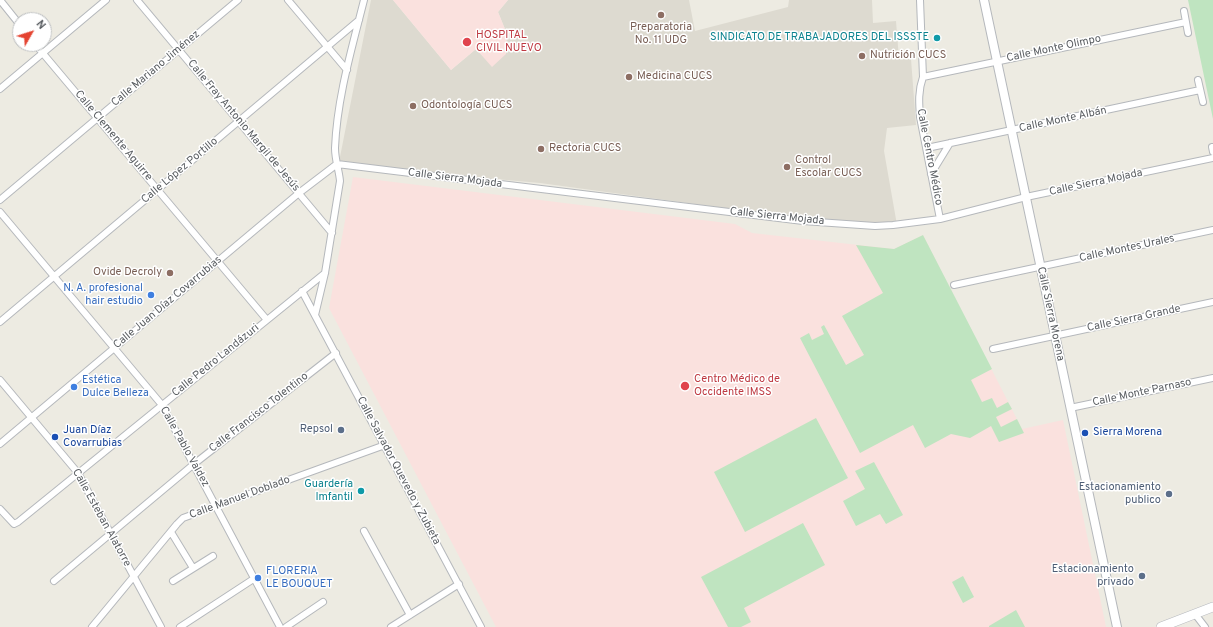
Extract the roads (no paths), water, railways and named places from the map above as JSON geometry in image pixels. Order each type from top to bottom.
[{"type":"main road","points":[[1161,627],[1213,607]]},
{"type":"street","points":[[0,0],[12,15]]},
{"type":"street","points":[[0,89],[106,0]]},
{"type":"street","name":"Calle Fray Antonio Margil de Jesús","points":[[137,0],[332,233]]},
{"type":"street","name":"Calle Mariano Jiménez","points":[[0,200],[238,0]]},
{"type":"street","points":[[288,0],[347,70]]},
{"type":"street","points":[[315,315],[325,273],[340,182],[340,173],[335,148],[340,108],[347,70],[364,0]]},
{"type":"street","name":"Calle Centro Médico","points":[[920,0],[923,77],[918,100],[920,118],[940,219]]},
{"type":"street","name":"Calle Sierra Morena","points":[[984,0],[1116,627]]},
{"type":"street","points":[[1184,12],[1188,33]]},
{"type":"street","name":"Calle López Portillo","points":[[0,322],[359,20]]},
{"type":"street","name":"Calle Monte Olimpo","points":[[923,77],[1186,22]]},
{"type":"street","name":"Calle Clemente Aguirre","points":[[43,53],[267,320]]},
{"type":"street","points":[[1198,80],[1203,102]]},
{"type":"street","name":"Calle Monte Albán","points":[[926,148],[1200,90]]},
{"type":"street","points":[[932,174],[950,143]]},
{"type":"street","name":"Calle Sierra Mojada","points":[[337,164],[803,221],[875,226],[940,219],[1026,197],[1213,158]]},
{"type":"street","name":"Calle Juan Díaz Covarrubias","points":[[0,444],[299,193],[337,164]]},
{"type":"street","name":"Calle Pablo Valdez","points":[[0,212],[162,405],[280,627]]},
{"type":"street","name":"Calle Montes Urales","points":[[954,285],[1213,230]]},
{"type":"street","name":"Calle Pedro Landázuri","points":[[0,509],[14,524],[18,522],[325,273]]},
{"type":"street","name":"Calle Salvador Quevedo y Zubieta","points":[[302,291],[480,626]]},
{"type":"street","name":"Calle Sierra Grande","points":[[993,349],[1213,302]]},
{"type":"street","name":"Calle Francisco Tolentino","points":[[54,581],[194,464],[336,353]]},
{"type":"street","name":"Calle Monte Parnaso","points":[[1070,408],[1213,378]]},
{"type":"street","name":"Calle Esteban Alatorre","points":[[0,380],[78,474],[161,627]]},
{"type":"street","name":"Calle Manuel Doblado","points":[[92,627],[183,518],[217,507],[385,445]]},
{"type":"street","points":[[364,531],[410,615]]},
{"type":"street","points":[[171,532],[193,568]]},
{"type":"street","points":[[173,582],[213,556]]},
{"type":"street","points":[[180,627],[254,578]]},
{"type":"street","points":[[391,627],[459,584]]},
{"type":"street","points":[[286,627],[323,602]]},
{"type":"street","points":[[1195,614],[1205,627]]},
{"type":"place","name":"Preparatoria No. 11 UDG","points":[[661,15]]},
{"type":"place","name":"SINDICATO DE TRABAJADORES DEL ISSSTE","points":[[937,38]]},
{"type":"place","name":"HOSPITAL CIVIL NUEVO","points":[[467,42]]},
{"type":"place","name":"Nutrición CUCS","points":[[862,56]]},
{"type":"place","name":"Medicina CUCS","points":[[629,77]]},
{"type":"place","name":"Odontología CUCS","points":[[413,106]]},
{"type":"place","name":"Rectoria CUCS","points":[[541,149]]},
{"type":"place","name":"Control Escolar CUCS","points":[[787,167]]},
{"type":"place","name":"Ovide Decroly","points":[[170,273]]},
{"type":"place","name":"N. A. profesional hair estudio","points":[[151,295]]},
{"type":"place","name":"Centro Médico de Occidente IMSS","points":[[685,386]]},
{"type":"place","name":"Estética Dulce Belleza","points":[[74,387]]},
{"type":"place","name":"Repsol","points":[[341,430]]},
{"type":"place","name":"Sierra Morena","points":[[1085,433]]},
{"type":"place","name":"Juan Díaz Covarrubias","points":[[55,437]]},
{"type":"place","name":"Guardería Imfantil","points":[[361,491]]},
{"type":"place","name":"Estacionamiento publico","points":[[1169,494]]},
{"type":"place","name":"Estacionamiento privado","points":[[1142,576]]},
{"type":"place","name":"FLORERIA LE BOUQUET","points":[[258,578]]}]
